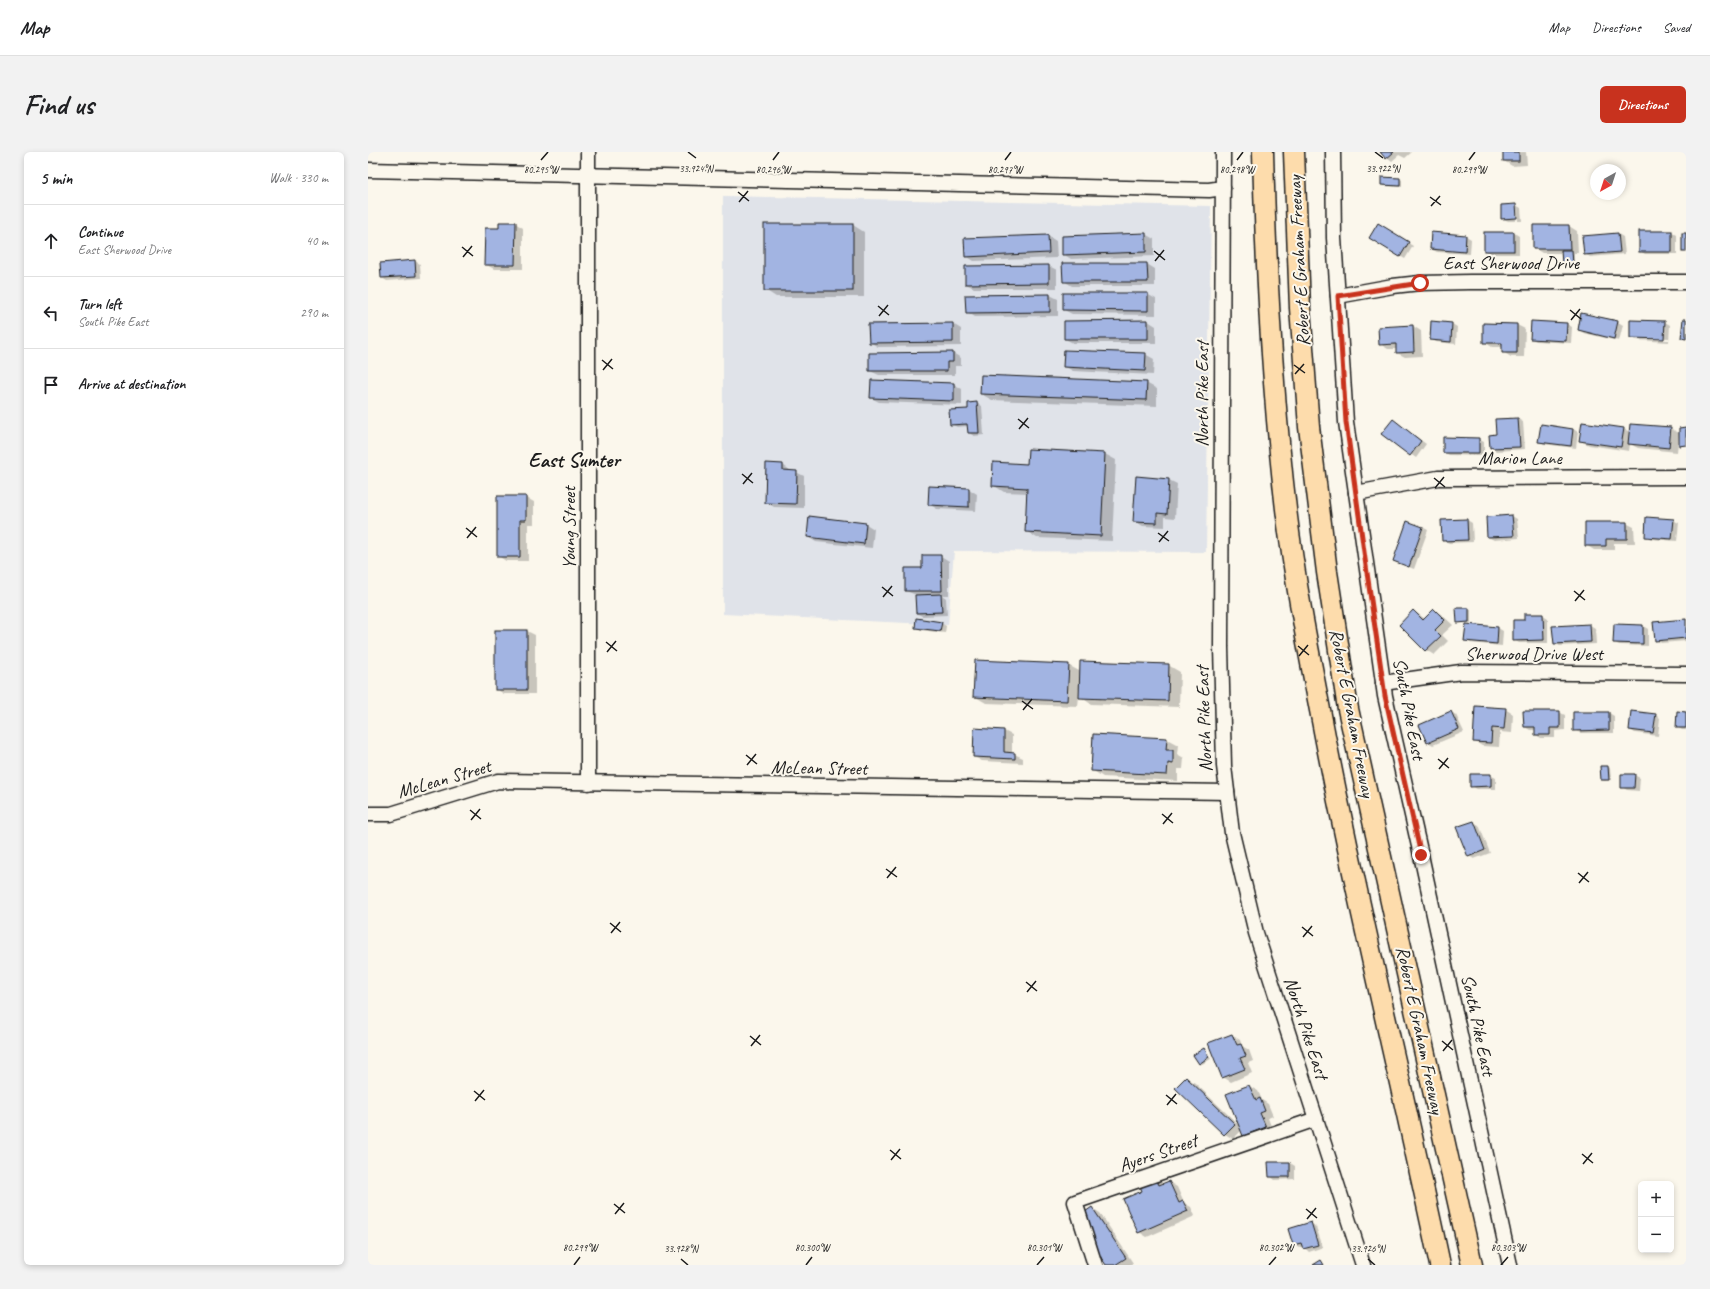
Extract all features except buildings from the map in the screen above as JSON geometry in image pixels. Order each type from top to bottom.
[{"type":"highway","name":"Robert E Graham Freeway","points":[[1263,152],[1266,281],[1286,510],[1304,622],[1339,809],[1440,1265]]},
{"type":"highway","name":"Robert E Graham Freeway","points":[[1294,152],[1300,308],[1309,427],[1327,572],[1348,709],[1472,1265]]},
{"type":"street","name":"Young Street","points":[[588,152],[588,783]]},
{"type":"street","name":"North Pike East","points":[[1223,152],[1221,647],[1224,766],[1232,832],[1256,933],[1363,1265]]},
{"type":"street","name":"South Pike East","points":[[1333,152],[1334,238],[1346,422],[1383,683],[1510,1265]]},
{"type":"street","points":[[368,170],[1201,190],[1223,188]]},
{"type":"street","name":"East Sherwood Drive","points":[[1338,296],[1420,283],[1686,282]]},
{"type":"street","name":"Marion Lane","points":[[1356,493],[1438,478],[1686,478]]},
{"type":"street","name":"Sherwood Drive West","points":[[1383,683],[1461,672],[1686,674]]},
{"type":"street","name":"McLean Street","points":[[368,814],[391,814],[498,782],[1227,792]]},
{"type":"street","name":"Ayers Street","points":[[1095,1265],[1075,1202],[1316,1119]]},
{"type":"shaded area","points":[[723,196],[1211,206],[1206,552],[954,551],[948,625],[723,614]]},
{"type":"district","name":"East Sumter","points":[[574,460]]},
{"type":"route","points":[[1420,283],[1393,286],[1338,296],[1346,422],[1385,696],[1421,855]]}]
